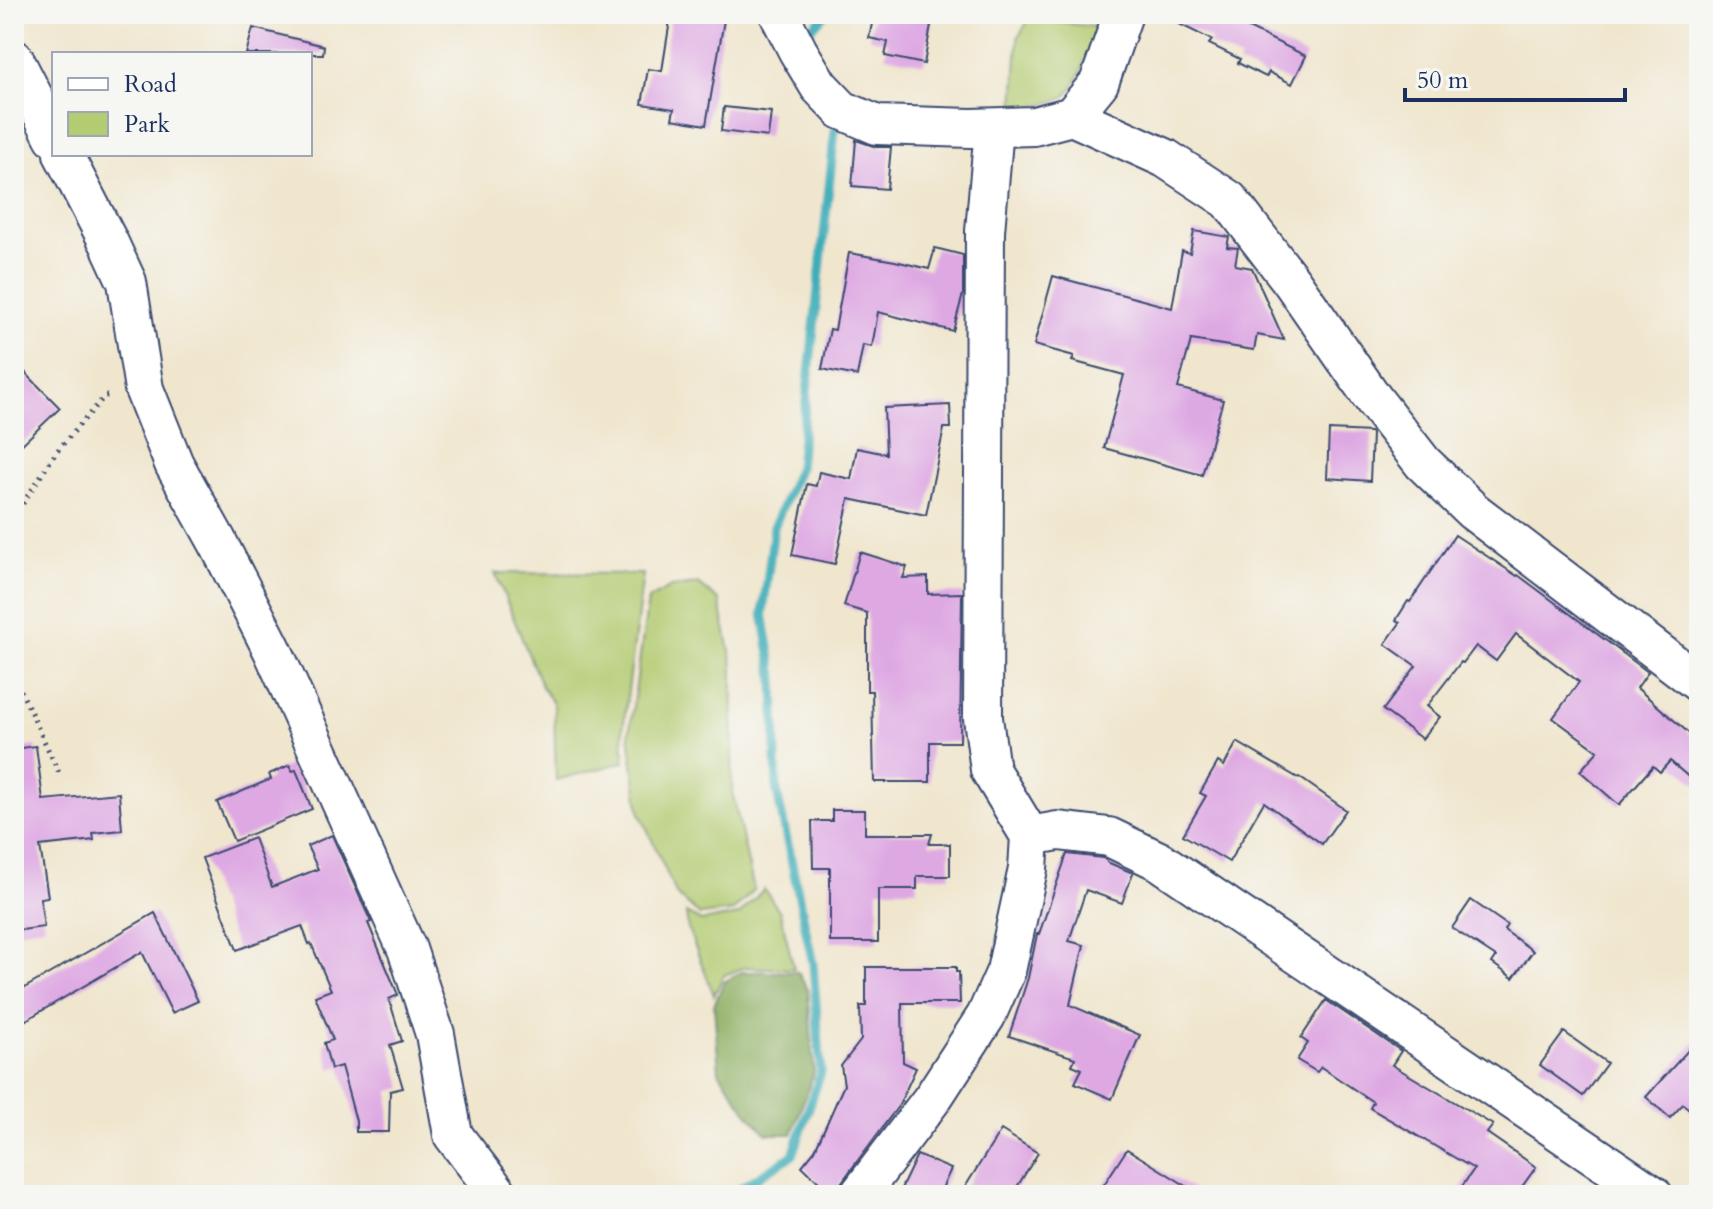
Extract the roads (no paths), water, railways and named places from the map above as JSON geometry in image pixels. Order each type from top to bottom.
[{"type":"street","points":[[779,14],[819,86],[842,110],[877,125],[994,128],[1034,126],[1072,116],[1099,83],[1123,14]]},
{"type":"street","points":[[14,59],[52,133]]},
{"type":"street","points":[[1072,116],[1165,158],[1229,200],[1423,463],[1473,511],[1699,683]]},
{"type":"street","points":[[859,1195],[932,1099],[986,1016],[1006,971],[1028,869],[1030,836],[990,770],[983,718],[985,231],[994,128]]},
{"type":"street","points":[[64,156],[127,282],[144,389],[174,464],[273,651],[407,949],[435,1034],[453,1135],[499,1195]]},
{"type":"street","points":[[1030,836],[1058,831],[1109,837],[1161,862],[1653,1195]]},
{"type":"waterway","points":[[812,28],[825,14]]},
{"type":"waterway","points":[[736,1195],[742,1187],[793,1155],[821,1072],[813,964],[777,792],[774,677],[763,613],[774,527],[799,467],[835,131]]}]
